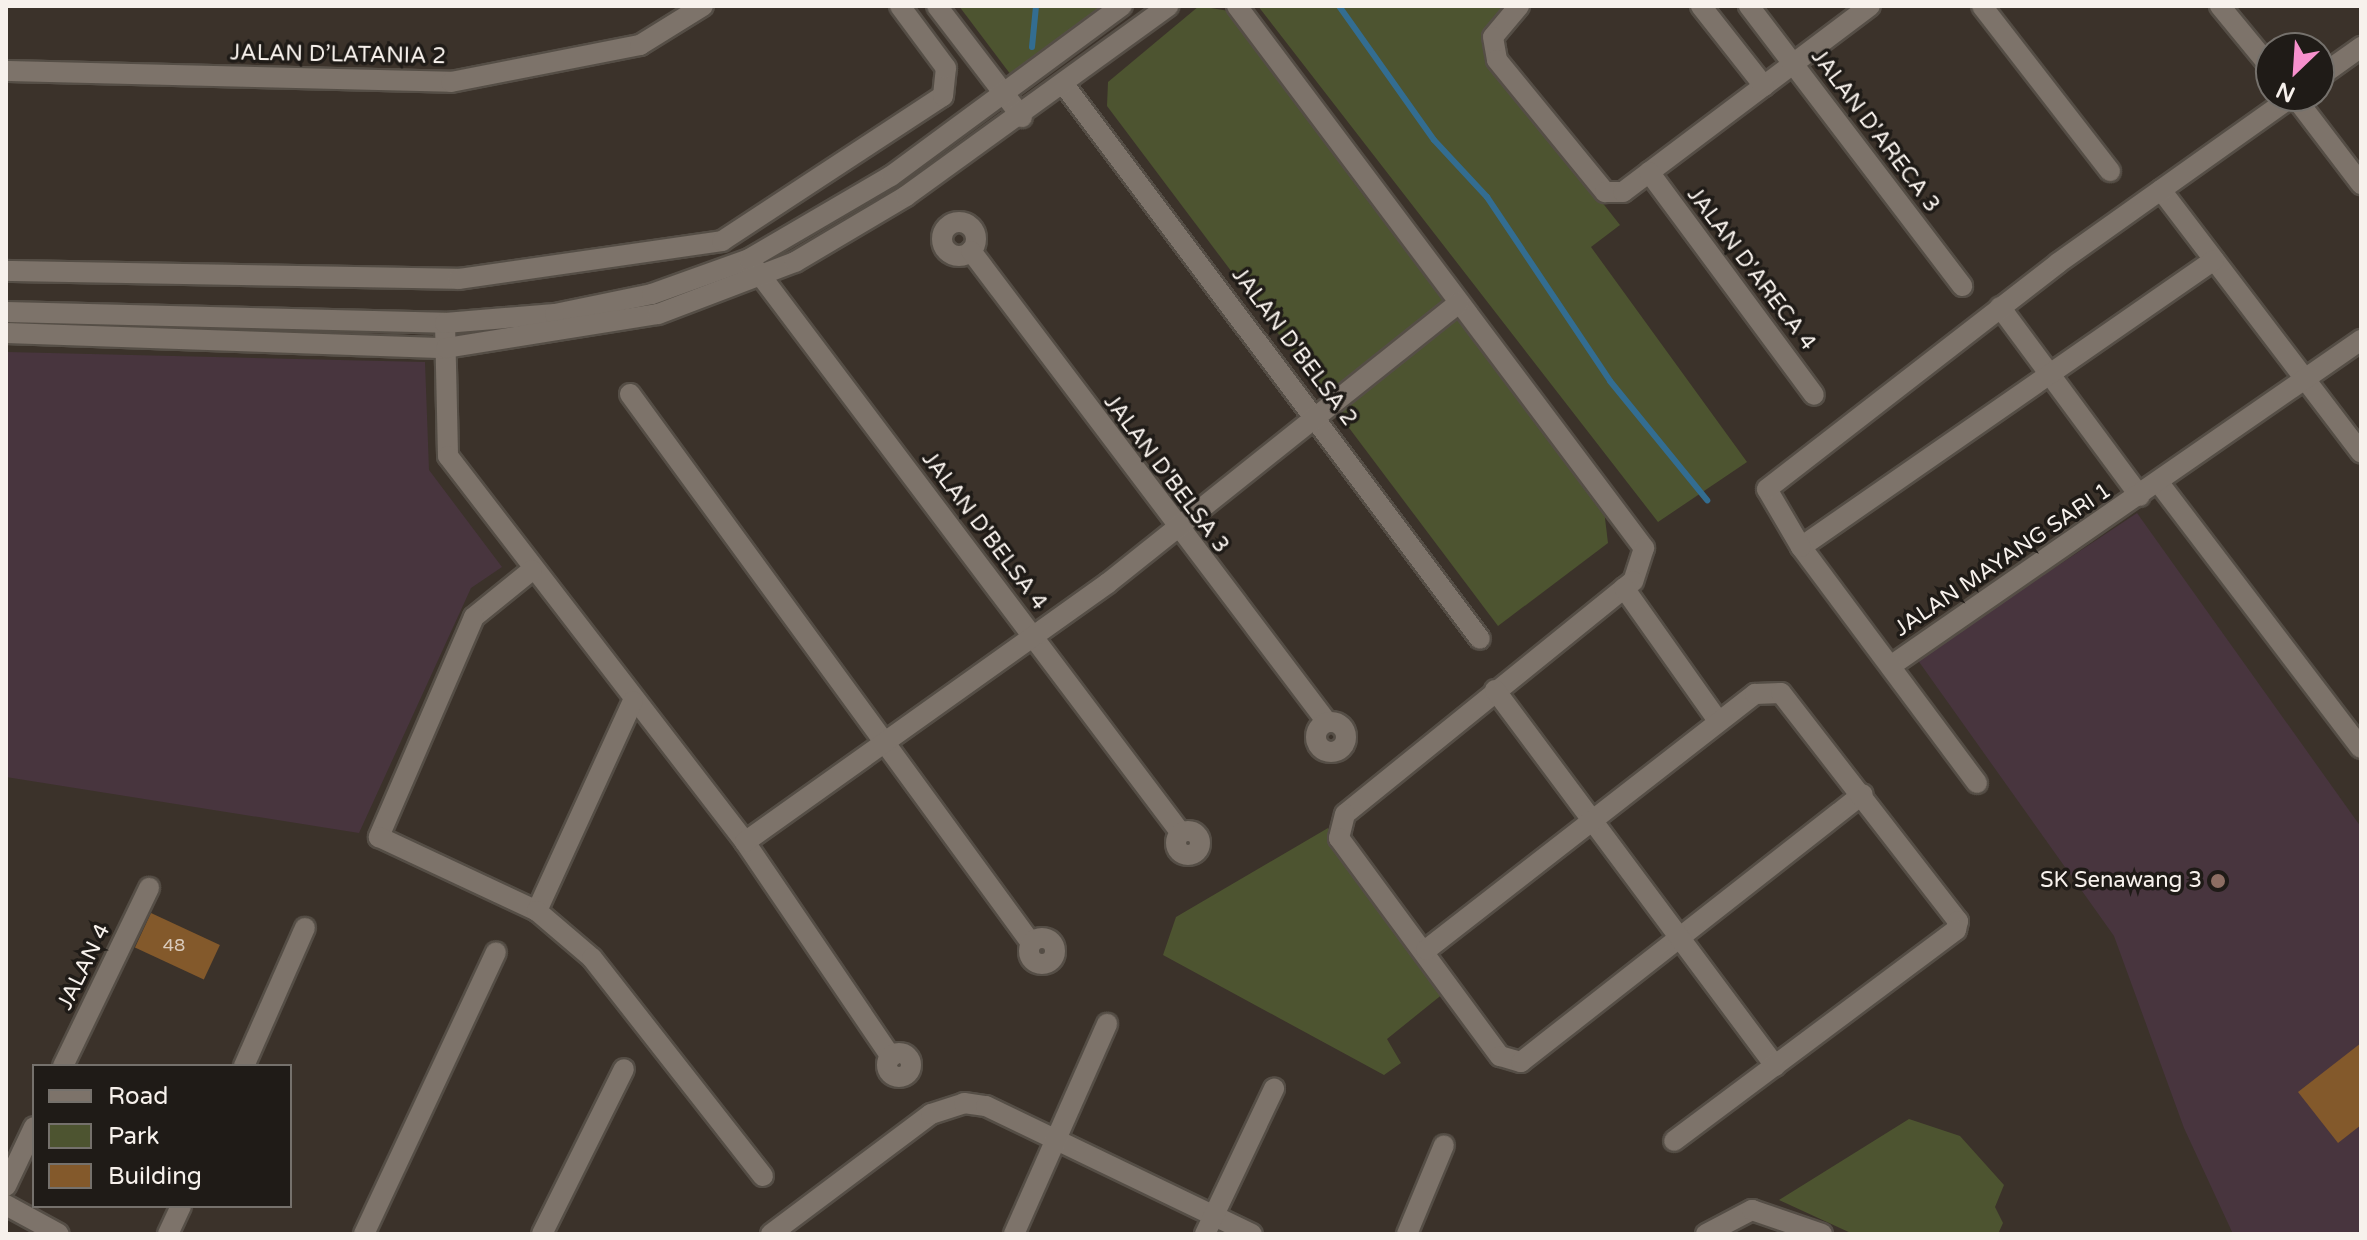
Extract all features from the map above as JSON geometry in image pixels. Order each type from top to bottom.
[{"type":"street","name":"JALAN D’LATANIA 2","points":[[6,71],[451,82],[640,45],[703,6]]},
{"type":"street","points":[[6,271],[459,279],[722,241],[943,96],[946,68],[900,6]]},
{"type":"street","points":[[937,6],[1022,117]]},
{"type":"street","points":[[6,312],[445,323],[608,305],[749,259],[891,176],[1004,97],[1122,6]]},
{"type":"street","points":[[6,333],[446,348],[608,327],[761,279],[906,196],[1065,86],[1168,6]]},
{"type":"street","points":[[1237,6],[1644,548],[1624,588],[1345,814],[1339,838],[1426,950],[1500,1056],[1521,1062],[1863,794]]},
{"type":"street","points":[[1519,6],[1493,37],[1497,60],[1605,192],[1623,192],[1870,6]]},
{"type":"street","points":[[1701,6],[1764,86]]},
{"type":"street","name":"JALAN D'ARECA 3","points":[[1749,6],[1962,286]]},
{"type":"street","points":[[1982,6],[2110,171]]},
{"type":"street","points":[[2220,6],[2255,48]]},
{"type":"street","points":[[2335,66],[2361,47]]},
{"type":"street","name":"JALAN D'BELSA 2","points":[[1065,86],[1317,416],[1480,639]]},
{"type":"street","points":[[1977,783],[1892,665],[1801,547],[1773,507],[1767,489],[1776,476],[2000,307],[2271,112]]},
{"type":"street","points":[[2305,112],[2361,184]]},
{"type":"street","name":"JALAN D'ARECA 4","points":[[1649,172],[1814,395]]},
{"type":"street","points":[[2161,190],[2361,453]]},
{"type":"street","name":"JALAN D'BELSA 3","points":[[971,251],[1175,529],[1327,722]]},
{"type":"street","name":"JALAN D'BELSA 4","points":[[749,259],[761,279],[1180,832]]},
{"type":"street","points":[[1801,547],[2214,260]]},
{"type":"street","points":[[745,842],[890,742],[1175,529],[1459,303]]},
{"type":"street","points":[[2000,307],[2140,496]]},
{"type":"street","points":[[445,323],[448,456],[532,570],[745,842],[891,1057]]},
{"type":"street","name":"JALAN MAYANG SARI 1","points":[[1892,665],[2159,483],[2361,340]]},
{"type":"street","points":[[630,394],[890,742],[1031,943]]},
{"type":"street","points":[[2159,483],[2361,748]]},
{"type":"street","points":[[532,570],[474,617],[379,837],[537,911],[592,958],[763,1176]]},
{"type":"street","points":[[1624,588],[1718,721]]},
{"type":"street","points":[[1495,690],[1775,1066]]},
{"type":"street","points":[[1426,950],[1590,816],[1755,694],[1781,693],[1863,794],[1958,921],[1956,930],[1674,1141]]},
{"type":"street","points":[[537,911],[633,701]]},
{"type":"street","name":"JALAN 4","points":[[64,1064],[149,888]]},
{"type":"street","points":[[245,1064],[305,928]]},
{"type":"street","points":[[364,1234],[496,952]]},
{"type":"street","points":[[1014,1234],[1107,1024]]},
{"type":"street","points":[[542,1234],[624,1069]]},
{"type":"street","points":[[1209,1225],[1274,1089]]},
{"type":"street","points":[[771,1234],[951,1103],[986,1106],[1057,1140],[1209,1225],[1252,1234]]},
{"type":"street","points":[[6,1186],[32,1131]]},
{"type":"street","points":[[1407,1234],[1444,1145]]},
{"type":"street","points":[[6,1205],[59,1234]]},
{"type":"street","points":[[168,1234],[180,1208]]},
{"type":"street","points":[[1706,1234],[1752,1210],[1822,1234]]},
{"type":"shaded area","points":[[8,352],[425,362],[429,470],[502,567],[471,588],[359,833],[6,777]]},
{"type":"shaded area","name":"SK Senawang 3","points":[[2137,513],[2361,827],[2361,1234],[2233,1234],[2184,1128],[2114,936],[1917,659]]},
{"type":"green space","points":[[959,6],[1108,6],[1014,79]]},
{"type":"green space","points":[[1199,6],[1235,12],[1604,510],[1608,543],[1498,626],[1107,106],[1108,82]]},
{"type":"green space","points":[[1258,6],[1512,6],[1491,22],[1488,50],[1501,74],[1620,225],[1591,247],[1747,462],[1658,522]]},
{"type":"green space","points":[[1328,828],[1444,993],[1387,1039],[1401,1063],[1384,1075],[1163,955],[1176,917]]},
{"type":"green space","points":[[1909,1119],[1960,1136],[2004,1185],[1995,1207],[2003,1223],[1998,1234],[1853,1234],[1779,1200]]},
{"type":"building","points":[[151,913],[220,945],[204,980],[135,947]]},
{"type":"building","points":[[2361,1043],[2361,1125],[2338,1143],[2298,1092]]},
{"type":"waterway","points":[[1032,47],[1036,6]]},
{"type":"waterway","points":[[1339,6],[1434,140],[1487,197],[1610,381],[1707,500]]},
{"type":"place","name":"SK Senawang 3","points":[[2218,881]]}]
